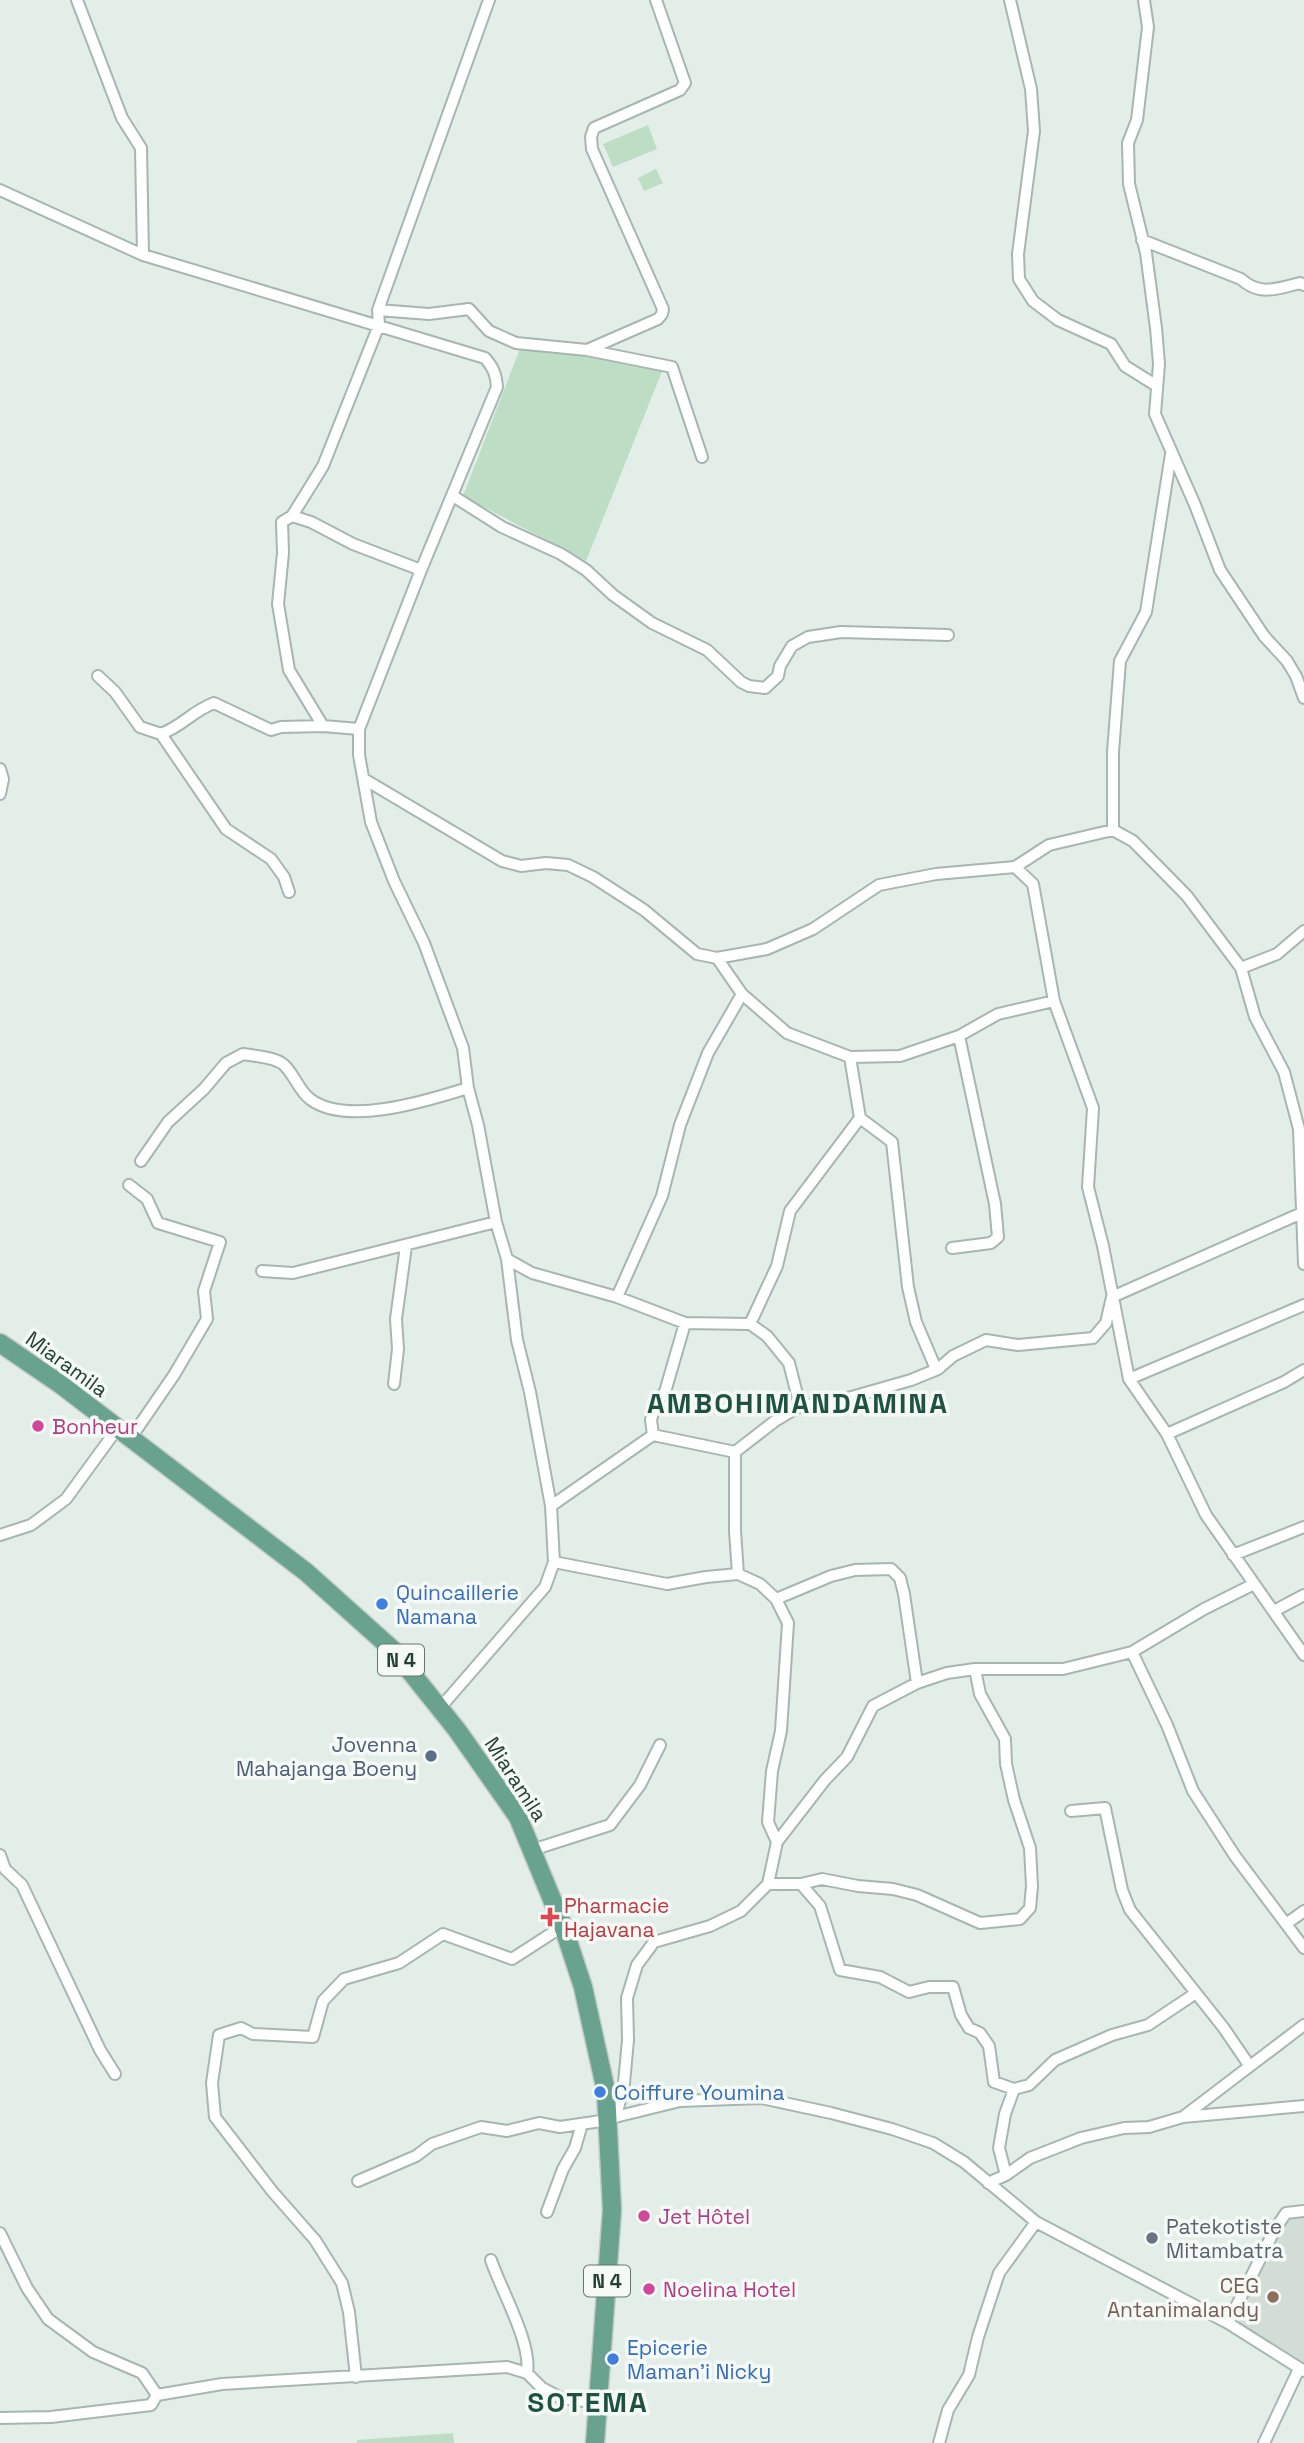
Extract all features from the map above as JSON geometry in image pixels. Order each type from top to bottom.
[{"type":"main road","name":"Miaramila","points":[[0,1343],[60,1384],[306,1572],[393,1650],[440,1708],[518,1817],[564,1926],[590,2010],[611,2119],[612,2210],[595,2443]]},
{"type":"street","points":[[77,0],[122,118],[141,148],[143,255]]},
{"type":"street","points":[[323,726],[289,670],[278,604],[283,553],[282,522],[292,516],[324,466],[379,325],[378,310],[489,0]]},
{"type":"street","points":[[587,350],[658,318],[663,309],[592,149],[591,137],[594,128],[680,90],[685,83],[656,0]]},
{"type":"street","points":[[1010,0],[1031,89],[1034,131],[1018,254],[1019,279],[1033,301],[1058,320],[1111,344],[1125,366],[1157,386]]},
{"type":"street","points":[[1144,0],[1148,27],[1137,120],[1128,143],[1129,184],[1146,253],[1156,328],[1159,364],[1155,414],[1220,570],[1264,636],[1291,668],[1304,698]]},
{"type":"street","points":[[0,190],[143,255],[485,358],[492,366],[497,387],[359,729],[359,755],[371,821],[383,855],[425,943],[463,1048],[468,1088],[478,1125],[496,1222],[507,1259],[517,1340],[530,1392],[551,1506],[555,1562],[545,1587],[440,1708]]},
{"type":"street","points":[[1142,240],[1267,292],[1300,283],[1304,285]]},
{"type":"street","points":[[378,310],[429,314],[469,309],[489,331],[516,343],[587,350],[672,367],[702,457]]},
{"type":"street","points":[[1113,830],[1113,752],[1120,661],[1146,612],[1171,454]]},
{"type":"street","points":[[453,496],[502,527],[561,554],[586,570],[613,595],[652,623],[707,650],[741,682],[749,686],[765,688],[778,676],[780,666],[792,646],[808,637],[841,632],[948,635]]},
{"type":"street","points":[[292,516],[421,570]]},
{"type":"street","points":[[98,676],[115,692],[140,727],[161,734],[226,829],[271,859],[284,877],[289,892]]},
{"type":"street","points":[[161,734],[178,727],[195,710],[214,703],[271,730],[323,726],[359,729]]},
{"type":"street","points":[[0,769],[3,779],[0,794]]},
{"type":"street","points":[[364,779],[502,861],[522,866],[546,863],[568,865],[593,877],[644,909],[697,954],[717,958],[767,949],[813,929],[879,885],[936,874],[1015,867],[1049,845],[1113,830],[1133,841],[1187,896],[1241,968],[1255,1017],[1284,1072],[1299,1129],[1304,1264]]},
{"type":"street","points":[[1015,867],[1033,884],[1054,1001],[1093,1108],[1088,1187],[1104,1246],[1129,1380],[1167,1434],[1206,1515],[1304,1655]]},
{"type":"street","points":[[1241,968],[1278,954],[1304,932]]},
{"type":"street","points":[[717,958],[742,994],[787,1033],[850,1057],[900,1056],[960,1036],[998,1014],[1054,1001]]},
{"type":"street","points":[[617,1297],[662,1196],[680,1125],[709,1053],[742,994]]},
{"type":"street","points":[[953,1248],[991,1243],[998,1237],[995,1204],[960,1036]]},
{"type":"street","points":[[141,1161],[168,1122],[204,1089],[226,1063],[243,1054],[282,1063],[311,1100],[336,1110],[377,1112],[468,1088]]},
{"type":"street","points":[[850,1057],[860,1118],[892,1142],[908,1287],[916,1322],[936,1369]]},
{"type":"street","points":[[750,1324],[778,1266],[790,1211],[860,1118]]},
{"type":"street","points":[[0,1535],[31,1525],[66,1499],[174,1376],[207,1319],[204,1291],[220,1242],[158,1223],[146,1199],[129,1185]]},
{"type":"street","points":[[1112,1297],[1304,1212]]},
{"type":"street","points":[[262,1271],[293,1273],[496,1222]]},
{"type":"street","points":[[394,1384],[398,1349],[396,1319],[406,1246]]},
{"type":"street","points":[[507,1259],[532,1273],[617,1297],[685,1323],[750,1324],[767,1336],[789,1363],[800,1406]]},
{"type":"street","points":[[551,1506],[653,1435],[735,1452],[775,1421],[800,1406],[834,1402],[911,1380],[986,1340],[1018,1345],[1093,1338],[1106,1323],[1112,1297]]},
{"type":"street","points":[[1129,1380],[1304,1305]]},
{"type":"street","points":[[653,1435],[650,1420],[656,1402],[665,1392],[685,1323]]},
{"type":"street","points":[[1167,1434],[1284,1382],[1304,1370]]},
{"type":"street","points":[[735,1452],[734,1519],[738,1574]]},
{"type":"street","points":[[1234,1555],[1304,1527]]},
{"type":"street","points":[[555,1562],[667,1584],[738,1574],[760,1584],[776,1599],[788,1623],[781,1731],[772,1771],[768,1822],[777,1842]]},
{"type":"street","points":[[776,1599],[843,1573],[891,1569],[900,1578],[904,1594],[917,1683]]},
{"type":"street","points":[[611,2119],[624,2083],[628,2040],[627,1998],[637,1965],[654,1942],[710,1926],[741,1911],[768,1884],[777,1842],[825,1780],[848,1757],[873,1706],[917,1683],[947,1673],[975,1669],[1063,1669],[1132,1652],[1204,1609],[1254,1584]]},
{"type":"street","points":[[1274,1611],[1304,1595]]},
{"type":"street","points":[[1132,1652],[1167,1725],[1193,1791],[1235,1856],[1304,1948]]},
{"type":"street","points":[[768,1884],[801,1884],[822,1879],[917,1895],[980,1923],[1020,1919],[1030,1908],[1030,1848],[1014,1800],[1006,1764],[1005,1739],[980,1694],[975,1669]]},
{"type":"street","points":[[533,1850],[610,1825],[640,1786],[660,1745]]},
{"type":"street","points":[[1071,1811],[1105,1808],[1117,1870],[1130,1910],[1223,2027],[1249,2065]]},
{"type":"street","points":[[0,1855],[5,1869],[22,1885],[100,2050],[115,2074]]},
{"type":"street","points":[[801,1884],[820,1906],[840,1970],[880,1978],[909,1992],[929,1987],[953,1987],[961,2015],[969,2028],[980,2033],[989,2046],[993,2082],[1014,2089],[1029,2085],[1055,2060],[1112,2035],[1148,2025],[1196,1993]]},
{"type":"street","points":[[1286,1924],[1304,1910]]},
{"type":"street","points":[[356,2377],[349,2312],[342,2283],[315,2240],[265,2182],[215,2117],[212,2082],[219,2035],[241,2028],[253,2035],[313,2037],[323,2001],[344,1979],[399,1963],[443,1934],[512,1959],[564,1926]]},
{"type":"street","points":[[1183,2117],[1304,2025]]},
{"type":"street","points":[[1006,2175],[999,2148],[1005,2114],[1014,2089]]},
{"type":"street","points":[[358,2181],[416,2156],[432,2144],[481,2127],[507,2131],[539,2123],[560,2127],[611,2119],[680,2101],[761,2098],[867,2122],[933,2143],[964,2162],[1037,2222],[1228,2323],[1301,2370],[1264,2443]]},
{"type":"street","points":[[988,2183],[1006,2175],[1030,2158],[1081,2138],[1124,2128],[1149,2127],[1183,2117],[1304,2106]]},
{"type":"street","points":[[547,2212],[563,2169],[575,2148],[582,2124]]},
{"type":"street","points":[[1228,2323],[1275,2229],[1286,2213],[1304,2211]]},
{"type":"street","points":[[939,2443],[948,2410],[969,2375],[999,2273],[1037,2222]]},
{"type":"street","points":[[0,2234],[27,2288],[48,2319],[93,2352],[142,2373],[157,2395]]},
{"type":"street","points":[[491,2260],[518,2325],[529,2362],[527,2373]]},
{"type":"street","points":[[0,2418],[51,2417],[151,2405],[157,2395],[222,2384],[508,2367],[527,2373],[541,2388],[561,2398],[599,2403]]},
{"type":"shaded area","name":"CEG Antanimalandy","points":[[1304,2211],[1304,2367],[1228,2323],[1286,2213]]},
{"type":"green space","points":[[648,125],[657,149],[613,167],[603,144]]},
{"type":"green space","points":[[656,169],[663,183],[644,191],[638,178]]},
{"type":"green space","points":[[521,346],[665,364],[586,561],[463,496]]},
{"type":"green space","points":[[453,2433],[454,2443],[357,2443],[357,2440]]},
{"type":"place","name":"Bonheur","points":[[38,1426]]},
{"type":"place","name":"Quincaillerie Namana","points":[[382,1604]]},
{"type":"place","name":"Jovenna Mahajanga Boeny","points":[[431,1756]]},
{"type":"place","name":"Pharmacie Hajavana","points":[[550,1917]]},
{"type":"place","name":"Coiffure Youmina","points":[[600,2092]]},
{"type":"place","name":"Jet Hôtel","points":[[644,2216]]},
{"type":"place","name":"Patekotiste Mitambatra","points":[[1152,2238]]},
{"type":"place","name":"Noelina Hotel","points":[[649,2289]]},
{"type":"place","name":"CEG Antanimalandy","points":[[1273,2297]]},
{"type":"place","name":"Epicerie Maman'i Nicky","points":[[613,2359]]},
{"type":"district","name":"AMBOHIMANDAMINA","points":[[798,1403]]},
{"type":"district","name":"SOTEMA","points":[[588,2402]]}]
